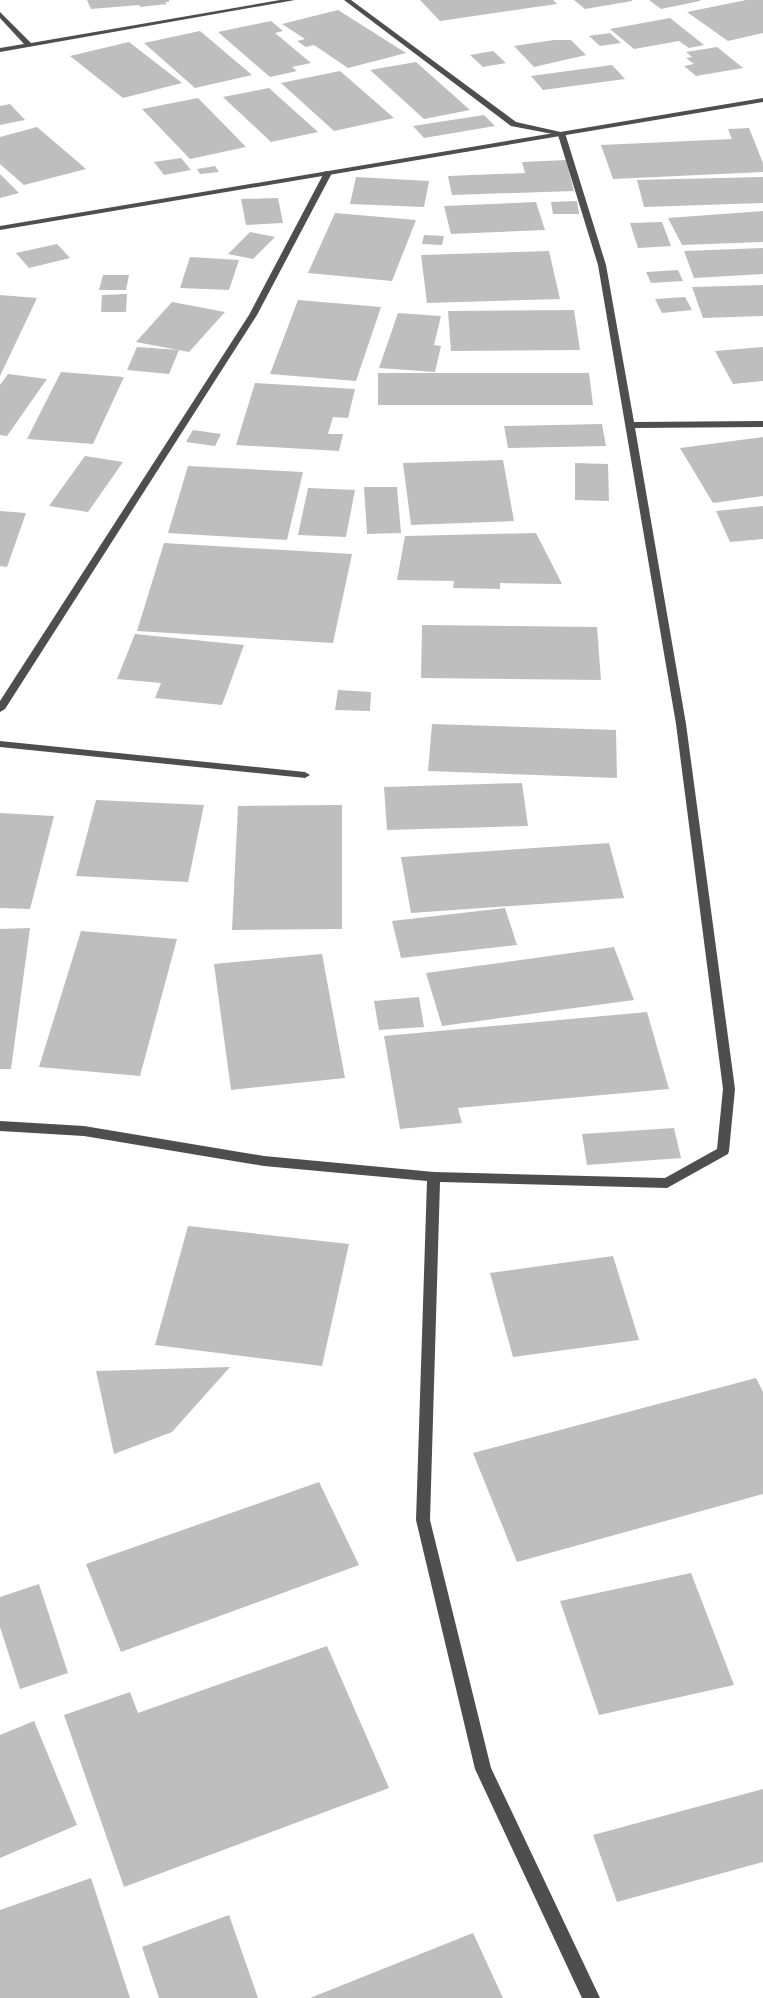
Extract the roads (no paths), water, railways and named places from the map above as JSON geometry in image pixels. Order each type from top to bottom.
[{"type":"street","points":[[0,50],[292,0]]},
{"type":"street","points":[[347,0],[514,124],[561,133]]},
{"type":"street","points":[[0,14],[29,45]]},
{"type":"street","points":[[0,228],[763,100]]},
{"type":"street","points":[[0,1126],[84,1131],[264,1161],[434,1177],[667,1183],[723,1151],[729,1089],[728,1077],[681,724],[602,265],[561,133]]},
{"type":"street","points":[[0,709],[253,315],[328,173]]},
{"type":"street","points":[[629,425],[763,424]]},
{"type":"street","points":[[0,744],[305,775]]},
{"type":"street","points":[[434,1177],[423,1520],[483,1769],[591,1998]]}]
